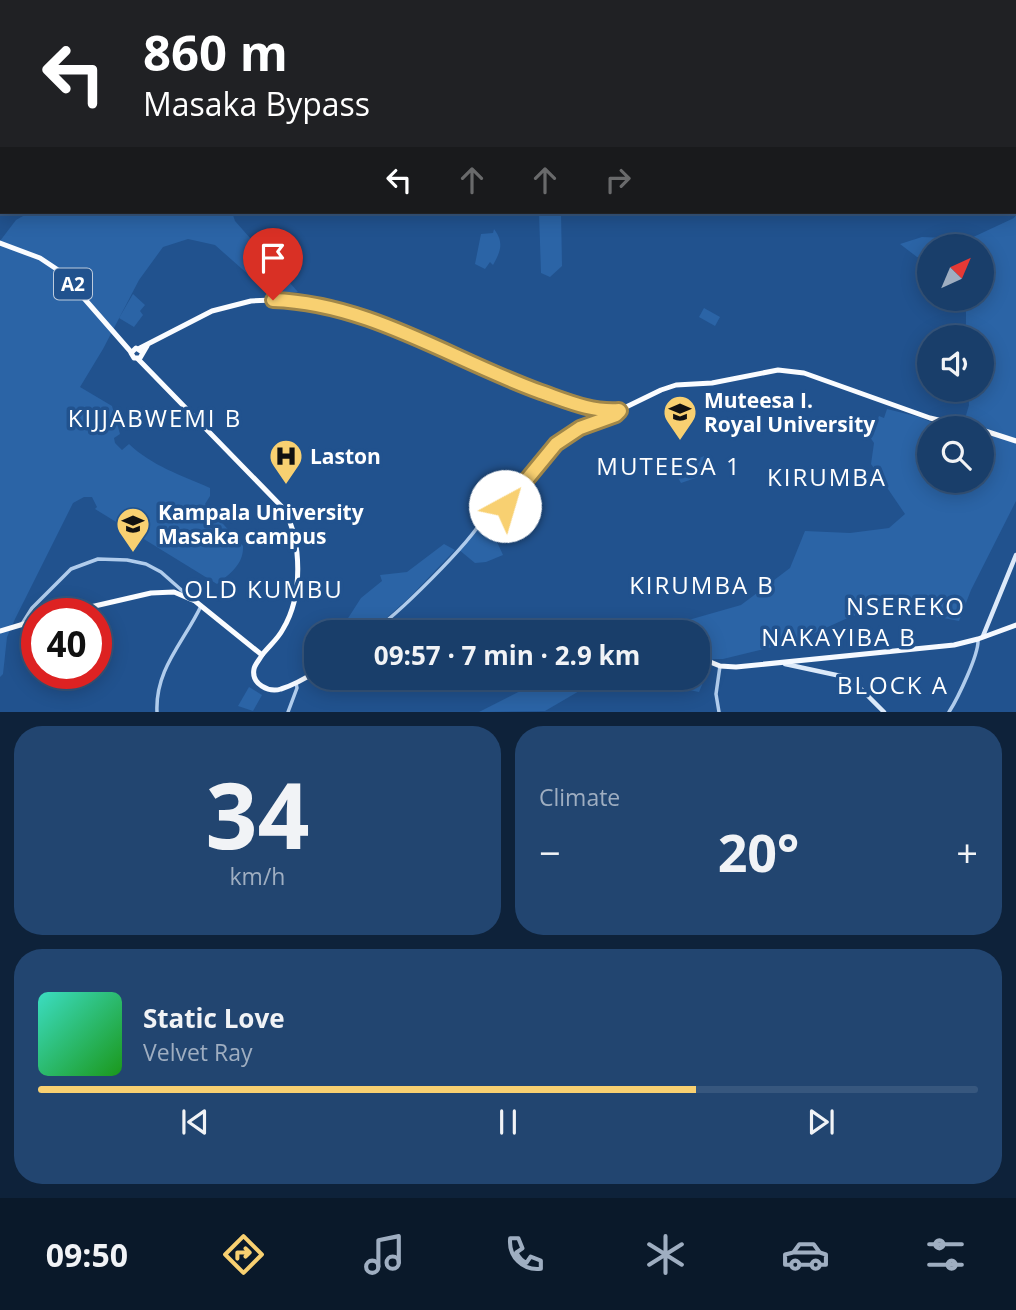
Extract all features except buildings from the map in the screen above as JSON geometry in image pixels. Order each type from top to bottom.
[{"type":"highway","name":"A2","points":[[0,243],[40,258],[61,272],[138,351],[145,365],[183,408],[277,500],[292,526],[298,558],[296,589],[286,624],[261,654]]},
{"type":"highway","points":[[138,351],[212,311],[251,301],[293,301],[332,309],[384,325],[489,372],[597,410],[619,410],[676,385],[712,383],[783,370],[804,373],[924,416]]},
{"type":"highway","points":[[994,434],[1016,441]]},
{"type":"highway","points":[[112,602],[158,592],[174,592],[188,597],[261,654]]},
{"type":"highway","points":[[0,631],[21,625]]},
{"type":"main road","points":[[980,638],[1016,555]]},
{"type":"main road","points":[[710,662],[736,667],[954,645],[1016,625]]},
{"type":"main road","points":[[261,654],[254,669],[255,679],[268,688],[279,690],[304,678]]},
{"type":"main road","points":[[782,663],[850,678],[884,712]]},
{"type":"street","points":[[386,620],[487,517],[511,500],[547,454],[580,428],[616,415],[619,410]]},
{"type":"street","points":[[43,598],[71,569],[98,559],[146,564],[161,572],[188,597]]},
{"type":"street","points":[[158,712],[165,673],[202,607]]},
{"type":"street","points":[[949,712],[980,638]]},
{"type":"street","points":[[719,712],[716,694],[720,666]]},
{"type":"street","points":[[288,711],[299,689],[297,682]]},
{"type":"shaded area","points":[[26,214],[233,214],[235,221],[298,292],[268,292],[215,245],[188,239],[163,247],[139,280],[80,387],[112,406],[120,434],[114,438],[115,443],[122,450],[129,444],[157,464],[210,488],[210,496],[205,504],[243,546],[241,558],[235,568],[217,584],[95,509],[97,507],[92,497],[84,497],[73,503],[26,598],[21,598],[21,607],[7,637],[3,674],[0,677],[0,241],[16,220]]},
{"type":"shaded area","points":[[539,214],[561,214],[562,266],[550,277],[541,273]]},
{"type":"shaded area","points":[[1016,215],[1016,501],[971,590],[959,621],[892,608],[852,616],[797,641],[713,659],[710,666],[710,620],[688,620],[741,605],[790,568],[805,531],[850,533],[889,528],[905,514],[871,464],[874,443],[870,437],[879,416],[884,418],[887,409],[917,416],[917,493],[994,493],[994,416],[966,416],[969,402],[994,402],[994,325],[966,325],[966,312],[994,312],[994,234],[980,234]]},
{"type":"shaded area","points":[[494,229],[500,242],[499,251],[493,265],[490,262],[485,269],[475,264],[481,234],[493,233]]},
{"type":"shaded area","points":[[917,239],[917,257],[900,244]]},
{"type":"shaded area","points":[[133,294],[145,305],[140,311],[143,315],[134,327],[119,318]]},
{"type":"shaded area","points":[[704,308],[720,317],[715,326],[699,317]]},
{"type":"shaded area","points":[[704,456],[710,473],[681,483],[677,468]]},
{"type":"shaded area","points":[[487,520],[503,555],[475,563],[458,549],[481,522]]},
{"type":"shaded area","points":[[444,544],[455,550],[384,620],[347,620],[361,598],[382,581],[380,575],[407,572]]},
{"type":"shaded area","points":[[249,687],[262,695],[253,711],[238,706]]},
{"type":"shaded area","points":[[522,690],[581,690],[545,711],[479,712]]},
{"type":"place","name":"Muteesa I. Royal University","points":[[680,442]]},
{"type":"place","name":"Laston","points":[[286,486]]},
{"type":"place","name":"Kampala University Masaka campus","points":[[133,554]]},
{"type":"district","name":"KIJJABWEMI B","points":[[155,417]]},
{"type":"district","name":"MUTEESA 1","points":[[669,465]]},
{"type":"district","name":"KIRUMBA","points":[[827,476]]},
{"type":"district","name":"KIRUMBA B","points":[[702,584]]},
{"type":"district","name":"OLD KUMBU","points":[[264,588]]},
{"type":"district","name":"NSEREKO","points":[[906,605]]},
{"type":"district","name":"NAKAYIBA B","points":[[839,636]]},
{"type":"district","name":"BLOCK A","points":[[893,684]]},
{"type":"route","points":[[273,300],[316,305],[384,325],[522,385],[588,408],[620,411],[616,415],[580,428],[556,444],[505,506]]}]
